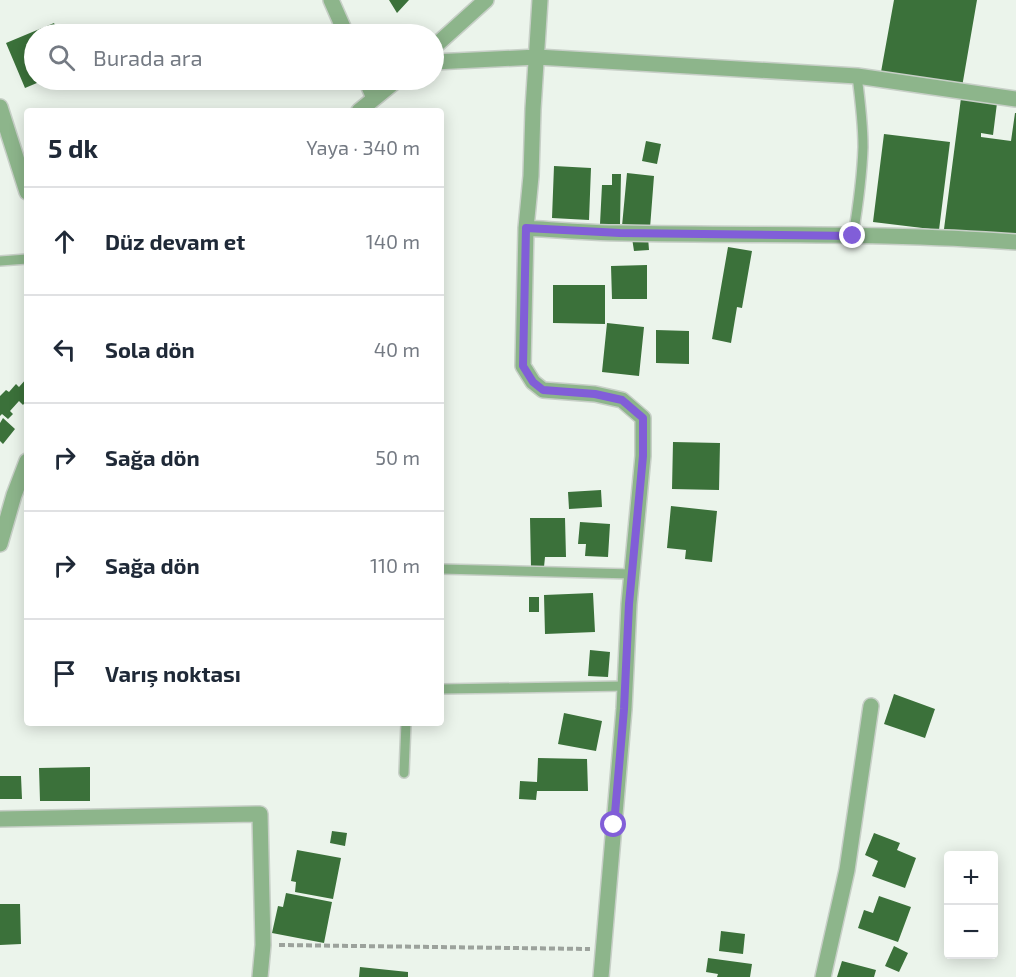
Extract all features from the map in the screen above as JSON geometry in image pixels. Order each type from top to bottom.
[{"type":"street","points":[[331,0],[342,24]]},
{"type":"street","points":[[444,38],[486,0]]},
{"type":"street","points":[[540,0],[531,176],[526,228],[523,366],[533,382],[543,390],[595,394],[622,400],[643,418],[643,456],[602,977]]},
{"type":"street","points":[[444,62],[537,57],[857,76],[1016,99]]},
{"type":"street","points":[[370,90],[374,98]]},
{"type":"street","points":[[362,108],[384,90]]},
{"type":"street","points":[[0,107],[24,183]]},
{"type":"street","points":[[526,228],[620,233],[853,236],[1016,242]]},
{"type":"street","points":[[0,544],[24,469]]},
{"type":"street","points":[[823,977],[847,870],[871,706]]},
{"type":"street","points":[[0,819],[260,814],[263,945],[260,977]]},
{"type":"lane","points":[[853,236],[863,145],[857,76]]},
{"type":"lane","points":[[0,261],[24,259]]},
{"type":"lane","points":[[444,569],[632,574]]},
{"type":"lane","points":[[444,689],[625,686]]},
{"type":"lane","points":[[404,773],[406,726]]},
{"type":"path","points":[[263,945],[604,949]]},
{"type":"building","points":[[389,0],[409,0],[397,13]]},
{"type":"building","points":[[894,0],[977,0],[962,87],[881,72]]},
{"type":"building","points":[[24,36],[24,86],[6,43]]},
{"type":"building","points":[[961,98],[997,103],[993,135],[981,133],[981,137],[1011,141],[1016,113],[1016,239],[944,229]]},
{"type":"building","points":[[884,134],[950,142],[939,230],[873,222]]},
{"type":"building","points":[[646,141],[661,144],[657,164],[642,161]]},
{"type":"building","points":[[554,166],[591,168],[589,220],[552,218]]},
{"type":"building","points":[[627,173],[654,176],[650,228],[622,226]]},
{"type":"building","points":[[612,174],[621,174],[620,225],[600,224],[602,185],[612,185]]},
{"type":"building","points":[[648,237],[649,250],[634,251],[632,238]]},
{"type":"building","points":[[728,247],[752,251],[742,308],[737,307],[731,343],[712,339]]},
{"type":"building","points":[[647,265],[647,299],[612,299],[611,266]]},
{"type":"building","points":[[553,285],[605,285],[605,324],[553,323]]},
{"type":"building","points":[[607,323],[644,327],[639,376],[602,372]]},
{"type":"building","points":[[656,330],[689,331],[689,364],[656,363]]},
{"type":"building","points":[[24,381],[24,404],[19,401],[10,411],[13,414],[8,419],[2,414],[0,416],[0,396],[6,390],[9,392],[16,384],[19,387]]},
{"type":"building","points":[[3,418],[15,429],[3,444],[0,441],[0,423]]},
{"type":"building","points":[[673,442],[720,443],[719,490],[672,489]]},
{"type":"building","points":[[601,490],[602,507],[569,509],[568,492]]},
{"type":"building","points":[[671,506],[717,511],[712,562],[685,559],[686,550],[667,548]]},
{"type":"building","points":[[530,518],[565,518],[566,557],[545,557],[544,567],[531,567]]},
{"type":"building","points":[[580,522],[610,524],[608,557],[585,556],[586,544],[578,544]]},
{"type":"building","points":[[593,593],[595,632],[545,634],[544,595]]},
{"type":"building","points":[[529,597],[539,597],[539,612],[529,612]]},
{"type":"building","points":[[590,650],[610,652],[608,677],[588,676]]},
{"type":"building","points":[[894,694],[935,709],[925,738],[884,724]]},
{"type":"building","points":[[564,713],[602,721],[596,751],[558,744]]},
{"type":"building","points":[[538,758],[587,759],[588,791],[537,791],[536,800],[519,799],[520,781],[537,782]]},
{"type":"building","points":[[90,767],[90,801],[40,801],[39,768]]},
{"type":"building","points":[[0,776],[21,776],[22,799],[0,799]]},
{"type":"building","points":[[332,831],[347,833],[345,846],[330,843]]},
{"type":"building","points":[[874,833],[900,843],[897,850],[916,858],[905,888],[872,876],[878,861],[865,855]]},
{"type":"building","points":[[297,850],[341,858],[333,899],[295,892],[296,882],[291,881]]},
{"type":"building","points":[[286,893],[332,902],[324,943],[272,933],[278,906],[283,907]]},
{"type":"building","points":[[879,896],[911,907],[898,942],[858,928],[864,910],[873,913]]},
{"type":"building","points":[[0,904],[20,904],[21,944],[0,945]]},
{"type":"building","points":[[721,931],[745,934],[743,954],[719,951]]},
{"type":"building","points":[[894,946],[908,953],[899,972],[885,966]]},
{"type":"building","points":[[708,958],[752,964],[750,977],[717,977],[718,974],[706,972]]},
{"type":"building","points":[[842,961],[876,970],[874,977],[837,977]]},
{"type":"building","points":[[360,967],[408,972],[408,977],[359,977]]},
{"type":"route","points":[[614,825],[624,709],[629,604],[643,456],[643,418],[622,400],[595,394],[543,390],[533,382],[523,366],[526,228],[620,233],[853,236]]}]
